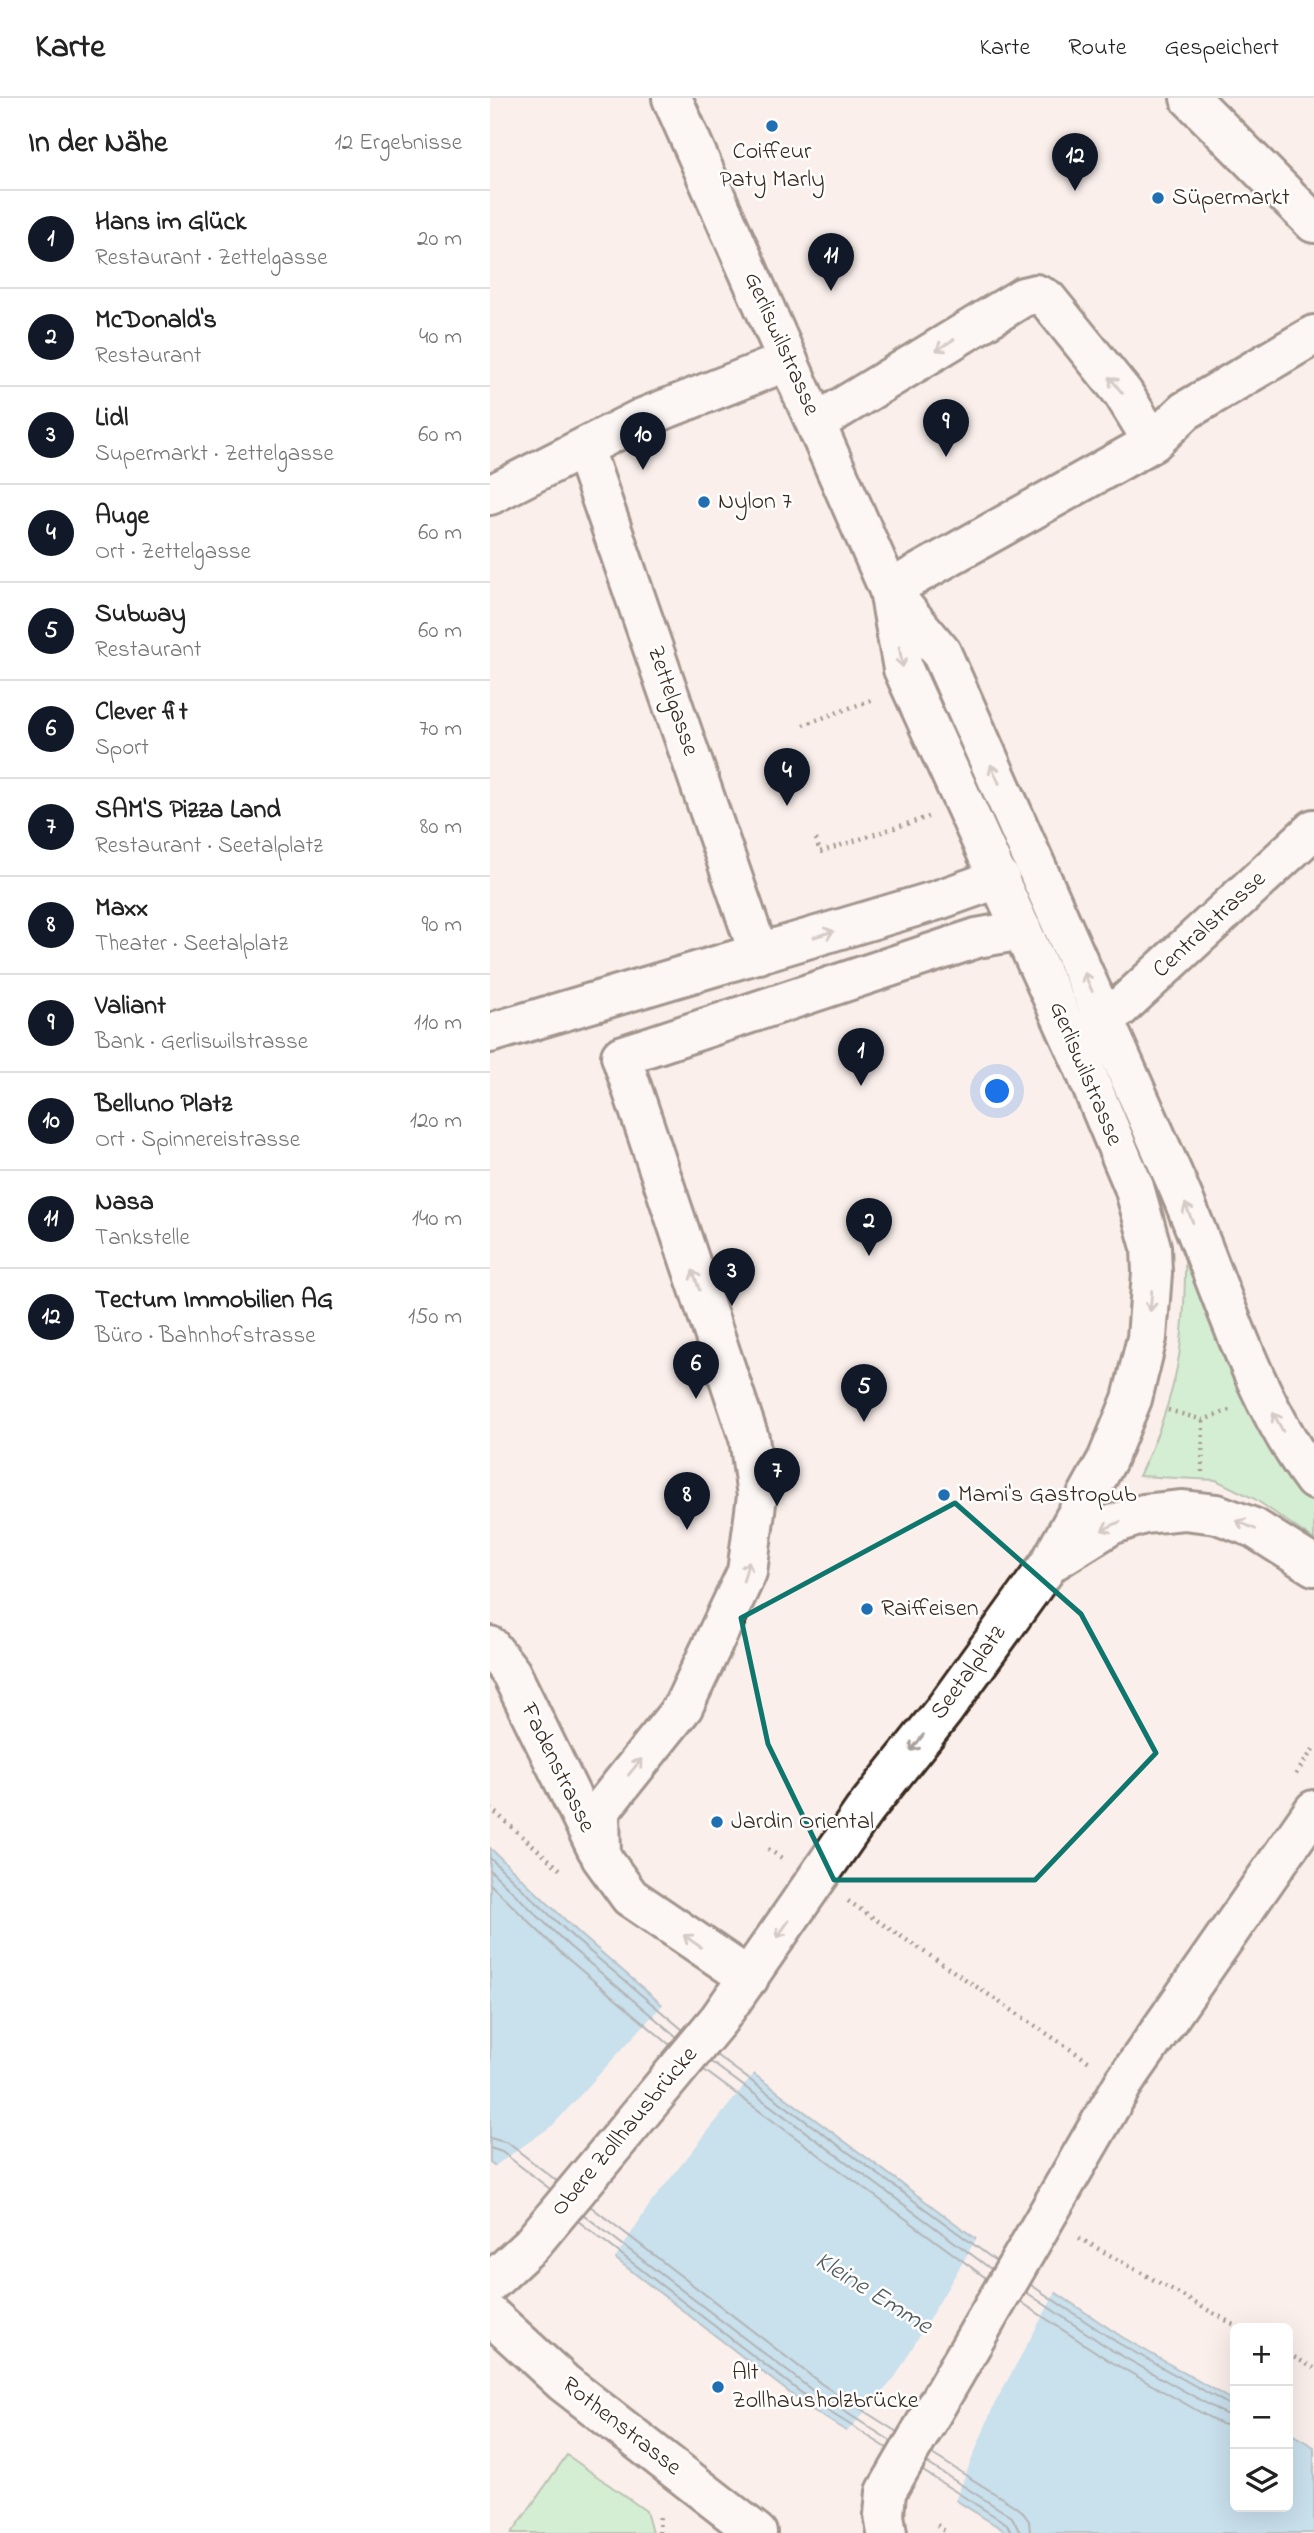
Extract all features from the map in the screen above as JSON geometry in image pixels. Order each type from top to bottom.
[{"type":"main road","name":"Gerliswilstrasse","points":[[673,98],[889,590],[903,670],[1000,878],[1134,1186],[1146,1224],[1152,1273],[1147,1338],[1141,1371],[1129,1409],[1107,1460],[1050,1563]]},
{"type":"main road","points":[[1190,98],[1314,223]]},
{"type":"main road","points":[[816,423],[1023,297],[1036,294],[1047,299],[1123,393],[1153,442]]},
{"type":"main road","points":[[889,590],[1153,442],[1185,411],[1314,335]]},
{"type":"main road","points":[[490,495],[640,418],[788,360]]},
{"type":"main road","name":"Zettelgasse","points":[[584,449],[759,954]]},
{"type":"main road","name":"Gerliswilstrasse","points":[[889,590],[941,652],[1178,1186],[1251,1367],[1292,1447],[1314,1480]]},
{"type":"main road","name":"Centralstrasse","points":[[1103,1018],[1121,1007],[1314,828]]},
{"type":"main road","points":[[490,1033],[759,954],[1000,878]]},
{"type":"main road","points":[[601,1857],[600,1811],[683,1707],[747,1572],[757,1496],[749,1438],[621,1056],[966,941],[1022,930]]},
{"type":"main road","name":"Seetalplatz","points":[[719,2018],[863,1812],[944,1710],[1050,1563],[1111,1525],[1144,1514],[1183,1510],[1217,1514],[1254,1528],[1314,1566]]},
{"type":"main road","name":"Fadenstrasse","points":[[490,1646],[511,1673],[601,1857],[630,1897],[749,1978]]},
{"type":"main road","points":[[887,2533],[884,2515],[886,2492],[1123,2084],[1314,1810]]},
{"type":"main road","name":"Obere Zollhausbrücke","points":[[490,2283],[531,2245],[719,2018]]},
{"type":"main road","name":"Rothenstrasse","points":[[490,2315],[564,2384],[757,2533]]},
{"type":"path","points":[[803,725],[879,697]]},
{"type":"path","points":[[816,839],[820,852],[939,813]]},
{"type":"path","points":[[768,1849],[1123,2084]]},
{"type":"path","points":[[1036,2232],[1230,2323]]},
{"type":"path","points":[[1293,2357],[1314,2368]]},
{"type":"path","points":[[659,2533],[660,2513]]},
{"type":"path","points":[[937,2525],[947,2533]]},
{"type":"highlighted area","points":[[955,1503],[1081,1614],[1156,1753],[1035,1880],[834,1880],[768,1744],[741,1618]]},
{"type":"green space","points":[[1185,1249],[1260,1426],[1314,1504],[1314,1540],[1255,1499],[1216,1480],[1139,1476],[1163,1418],[1177,1366],[1184,1311]]},
{"type":"green space","points":[[567,2455],[646,2511],[652,2533],[512,2533]]},
{"type":"water","name":"Kleine Emme","points":[[490,1848],[580,1934],[674,2015],[983,2244],[1122,2337],[1230,2399],[1230,2512],[1293,2512],[1293,2435],[1314,2447],[1314,2533],[1008,2533],[808,2407],[490,2162]]},
{"type":"pier","points":[[665,2002],[756,2071],[650,2204],[613,2262],[492,2168],[553,2125]]},
{"type":"pier","points":[[978,2236],[1057,2290],[994,2405],[954,2503],[845,2434],[894,2379]]},
{"type":"place","name":"Coiffeur Paty Marly","points":[[772,126]]},
{"type":"place","name":"Tectum Immobilien AG","points":[[1075,191]]},
{"type":"place","name":"Süpermarkt","points":[[1158,198]]},
{"type":"place","name":"Nasa","points":[[831,291]]},
{"type":"place","name":"Valiant","points":[[946,457]]},
{"type":"place","name":"Belluno Platz","points":[[643,470]]},
{"type":"place","name":"Nylon 7","points":[[704,502]]},
{"type":"place","name":"Auge","points":[[787,806]]},
{"type":"place","name":"Hans im Glück","points":[[861,1086]]},
{"type":"place","name":"McDonald's","points":[[869,1256]]},
{"type":"place","name":"Lidl","points":[[732,1306]]},
{"type":"place","name":"Clever fit","points":[[696,1399]]},
{"type":"place","name":"Subway","points":[[864,1422]]},
{"type":"place","name":"Mami's Gastropub","points":[[944,1495]]},
{"type":"place","name":"SAM'S Pizza Land","points":[[777,1506]]},
{"type":"place","name":"Maxx","points":[[687,1530]]},
{"type":"place","name":"Raiffeisen","points":[[867,1609]]},
{"type":"place","name":"Jardin Oriental","points":[[717,1822]]},
{"type":"place","name":"Alt Zollhausholzbrücke","points":[[718,2387]]}]
